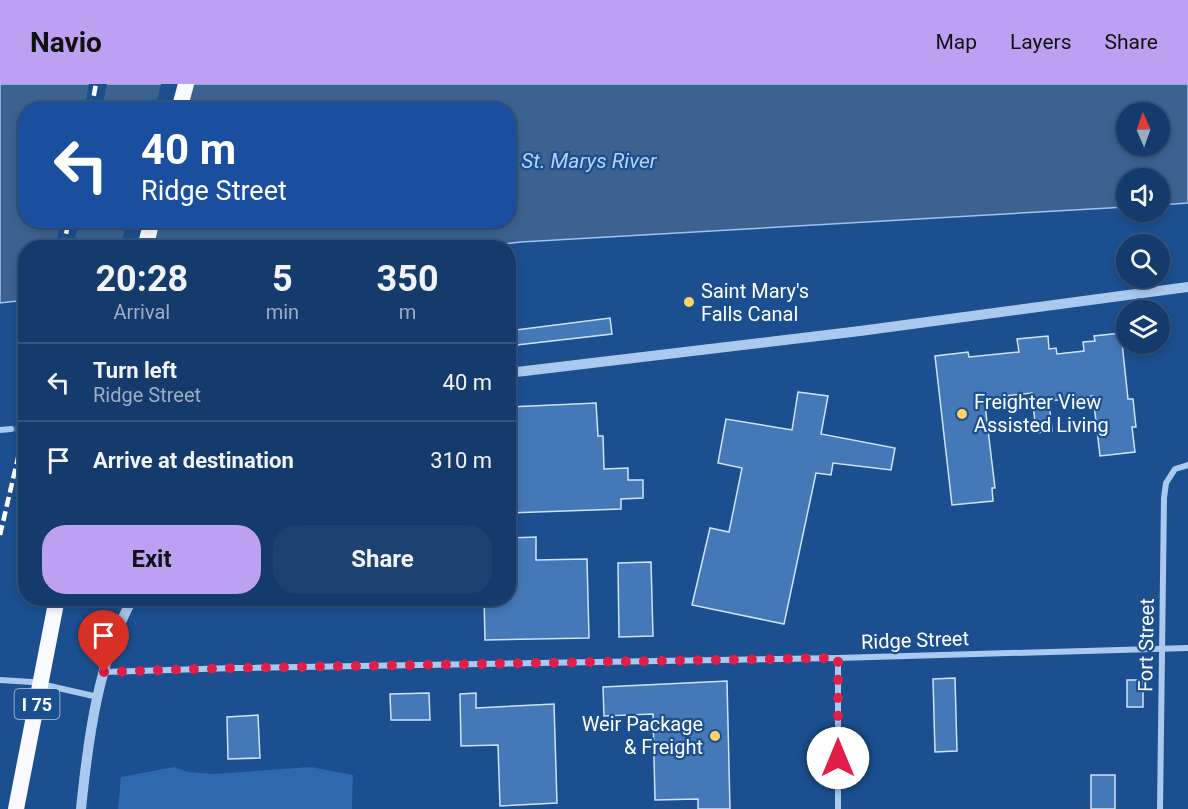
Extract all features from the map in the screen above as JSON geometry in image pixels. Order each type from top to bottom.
[{"type":"highway","points":[[181,102],[186,84]]},
{"type":"highway","name":"I 75","points":[[16,809],[55,606]]},
{"type":"street","points":[[516,372],[860,331],[1188,287]]},
{"type":"street","points":[[0,430],[11,429]]},
{"type":"street","name":"Fort Street","points":[[1160,809],[1164,498],[1166,483],[1175,469],[1188,465]]},
{"type":"street","points":[[81,809],[86,764],[104,672],[113,641],[129,606]]},
{"type":"street","name":"Ridge Street","points":[[104,672],[838,658],[1188,648]]},
{"type":"street","points":[[838,658],[838,809]]},
{"type":"street","points":[[0,680],[32,682],[99,697]]},
{"type":"shaded area","points":[[174,767],[188,772],[214,774],[311,767],[353,775],[352,809],[118,809],[121,777]]},
{"type":"water","name":"St. Marys River","points":[[0,84],[1188,84],[1188,203],[1170,204],[1170,168],[1116,168],[1116,208],[516,243],[516,240],[18,240],[18,301],[0,303]]},
{"type":"pier","points":[[89,84],[107,84],[103,102],[85,102]]},
{"type":"pier","points":[[161,84],[193,84],[189,102],[157,102]]},
{"type":"pier","points":[[59,228],[77,228],[75,240],[57,240]]},
{"type":"pier","points":[[125,228],[158,228],[155,240],[122,240]]},
{"type":"building","points":[[610,318],[612,334],[516,345],[516,330]]},
{"type":"building","name":"Freighter View Assisted Living","points":[[1116,334],[1116,354],[1123,354],[1128,399],[1133,399],[1136,427],[1132,427],[1135,452],[1100,456],[1093,396],[1049,401],[1052,431],[1036,433],[1032,393],[1005,396],[1006,402],[985,405],[995,488],[992,488],[993,501],[952,505],[935,356],[968,352],[969,357],[1019,352],[1017,339],[1048,336],[1049,349],[1056,348],[1057,354],[1084,351],[1083,342],[1095,341],[1094,336]]},
{"type":"building","points":[[798,392],[828,396],[821,434],[895,448],[891,470],[833,463],[831,475],[816,473],[784,624],[692,605],[710,528],[729,532],[742,468],[718,463],[726,419],[792,430]]},
{"type":"building","points":[[596,403],[598,436],[603,436],[604,469],[628,468],[628,480],[643,480],[643,498],[621,499],[621,509],[516,513],[516,407]]},
{"type":"building","points":[[536,537],[536,560],[587,559],[589,638],[485,640],[484,606],[516,606],[516,538]]},
{"type":"building","points":[[651,562],[653,636],[619,637],[618,563]]},
{"type":"building","points":[[955,678],[957,751],[935,752],[933,679]]},
{"type":"building","points":[[1127,680],[1143,680],[1143,707],[1127,707]]},
{"type":"building","points":[[727,681],[730,809],[698,809],[698,799],[655,800],[653,714],[604,716],[603,687]]},
{"type":"building","points":[[429,693],[430,720],[391,720],[390,694]]},
{"type":"building","points":[[476,693],[476,708],[554,704],[557,803],[500,806],[498,745],[461,746],[460,694]]},
{"type":"building","points":[[258,715],[260,758],[228,759],[227,717]]},
{"type":"building","points":[[1091,775],[1115,775],[1115,809],[1091,809]]},
{"type":"tunnel","points":[[11,429],[18,429]]},
{"type":"railway","points":[[93,102],[96,84]]},
{"type":"railway","points":[[65,240],[67,228]]},
{"type":"railway","points":[[0,535],[18,457]]},
{"type":"place","name":"Saint Mary's Falls Canal","points":[[689,302]]},
{"type":"place","name":"Freighter View Assisted Living","points":[[962,414]]},
{"type":"place","name":"Weir Package & Freight","points":[[715,736]]},
{"type":"route","points":[[104,672],[838,658],[838,758]]}]
